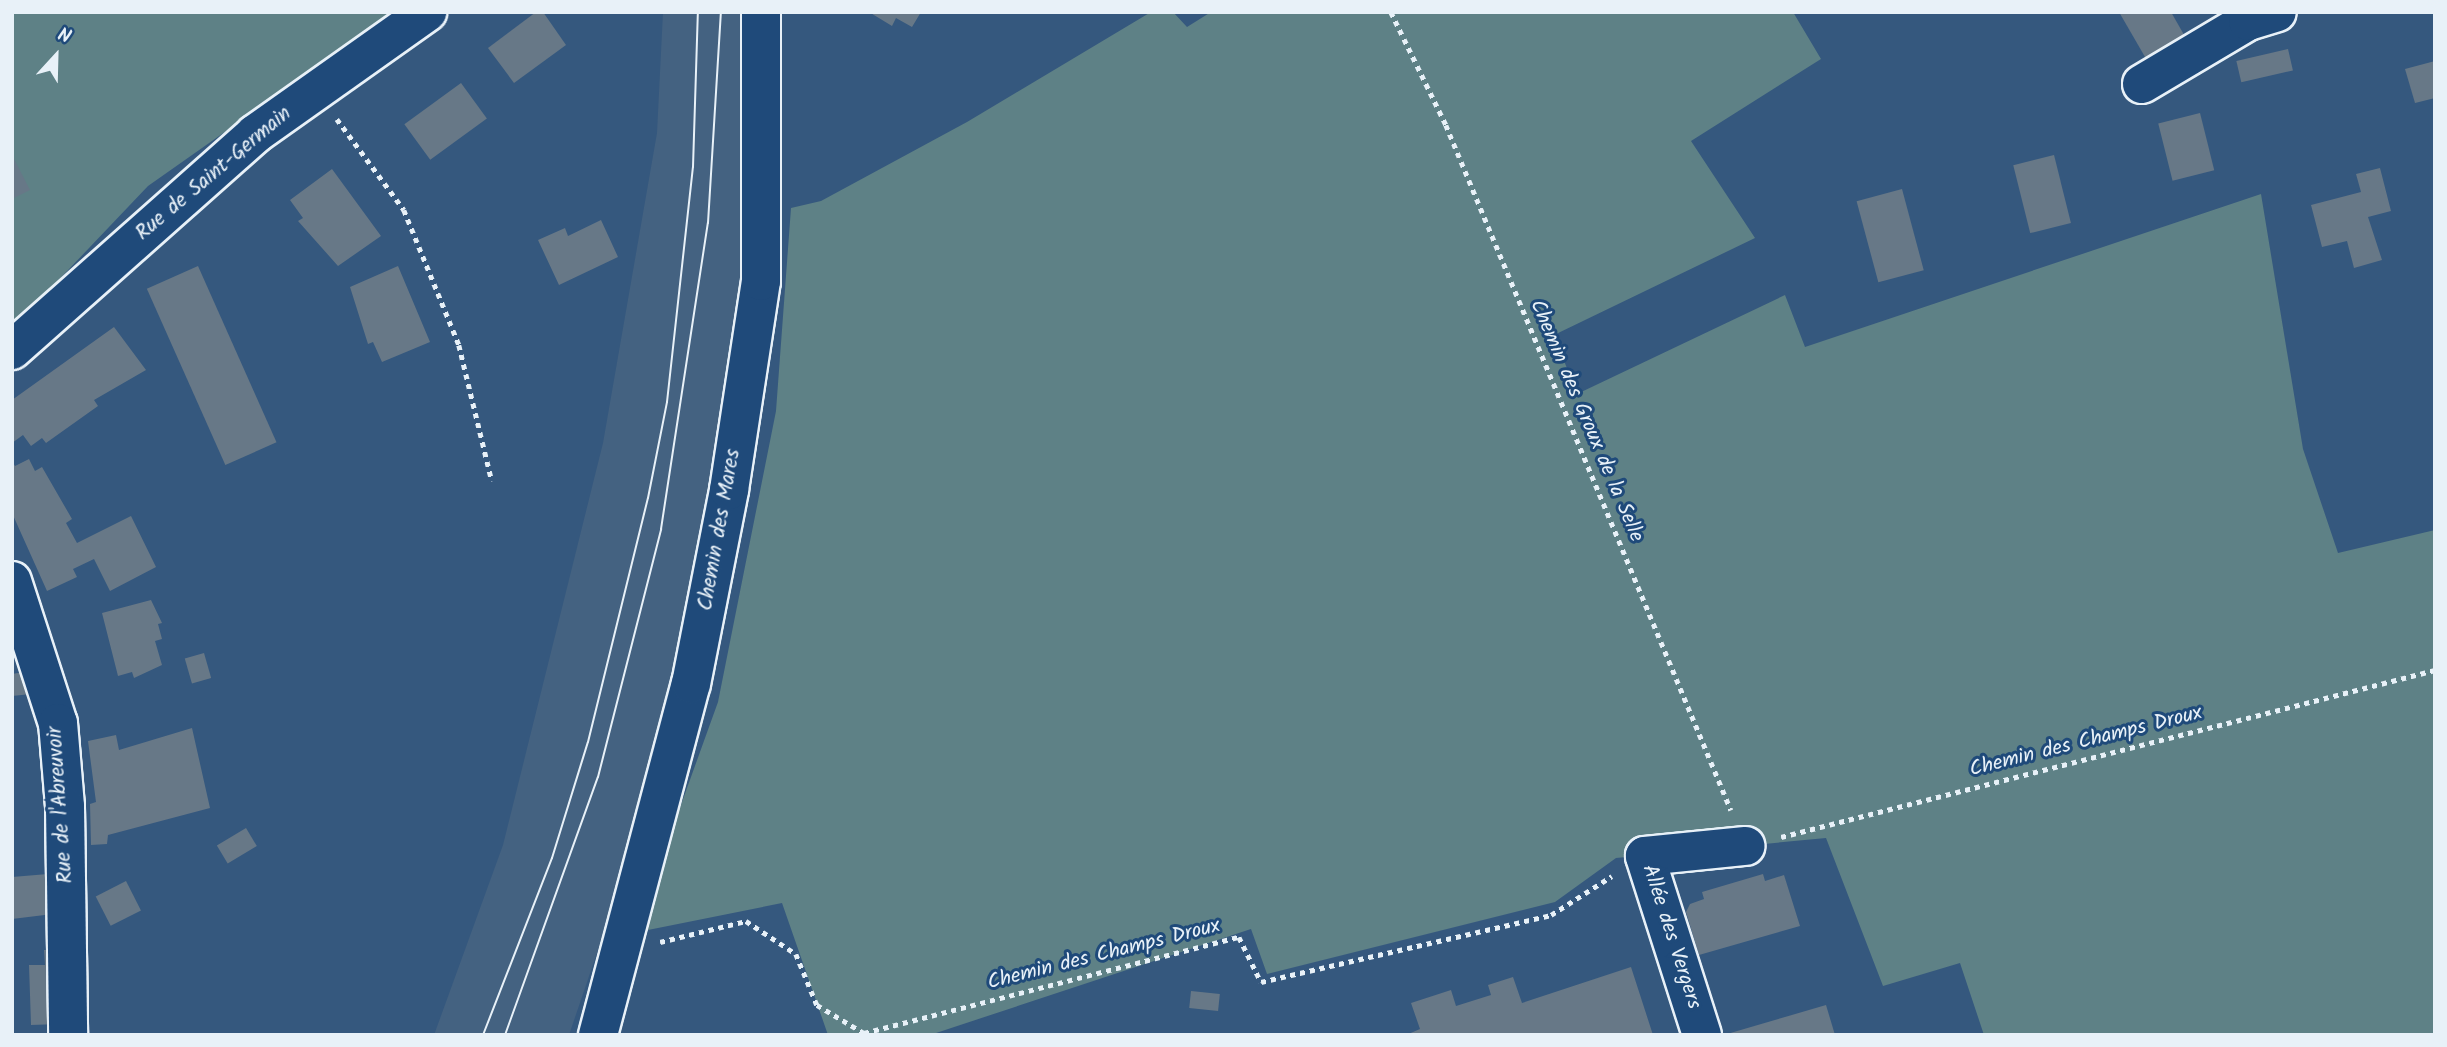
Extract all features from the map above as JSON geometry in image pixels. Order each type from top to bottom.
[{"type":"street","name":"Rue de Saint-Germain","points":[[12,350],[255,134],[427,12]]},
{"type":"street","name":"Chemin des Mares","points":[[598,1035],[618,951],[691,684],[759,294],[761,12]]},
{"type":"street","points":[[2142,84],[2248,21],[2277,12]]},
{"type":"street","name":"Rue de l'Abreuvoir","points":[[12,581],[58,723],[65,807],[68,1035]]},
{"type":"street","name":"Allée des Vergers","points":[[1702,1035],[1645,856],[1746,846]]},
{"type":"path","name":"Chemin des Groux de la Selle","points":[[1391,12],[1446,125],[1746,846]]},
{"type":"path","points":[[316,90],[404,210],[459,345],[492,481]]},
{"type":"path","name":"Chemin des Champs Droux","points":[[1746,846],[2435,670]]},
{"type":"path","name":"Chemin des Champs Droux","points":[[618,951],[746,921],[796,954],[817,1005],[864,1033],[1239,937],[1261,982],[1551,915],[1645,856]]},
{"type":"shaded area","points":[[663,12],[755,12],[755,167],[719,478],[680,684],[631,853],[569,1035],[434,1035],[503,845],[603,443],[657,133]]},
{"type":"green space","points":[[12,12],[395,12],[148,186],[12,329]]},
{"type":"green space","points":[[1151,12],[1173,12],[1187,27],[1211,12],[1793,12],[1821,59],[1691,141],[1755,238],[1554,335],[1577,394],[1785,295],[1805,347],[2261,194],[2303,449],[2338,553],[2435,530],[2435,1035],[1984,1035],[1960,963],[1883,986],[1826,838],[1616,858],[1555,902],[1267,974],[1251,929],[930,1035],[828,1035],[782,903],[643,931],[642,913],[718,702],[776,411],[791,208],[821,201],[967,122]]},
{"type":"building","points":[[536,12],[543,12],[566,45],[514,83],[488,48]]},
{"type":"building","points":[[869,12],[921,12],[912,27],[896,18],[892,26]]},
{"type":"building","points":[[2119,12],[2171,12],[2191,47],[2152,69]]},
{"type":"building","points":[[2288,49],[2293,70],[2241,82],[2236,61]]},
{"type":"building","points":[[2435,61],[2435,98],[2415,103],[2405,69]]},
{"type":"building","points":[[461,83],[487,119],[430,160],[404,124]]},
{"type":"building","points":[[2200,113],[2214,170],[2173,181],[2158,123]]},
{"type":"building","points":[[12,155],[30,190],[12,199]]},
{"type":"building","points":[[2054,155],[2071,223],[2030,233],[2013,165]]},
{"type":"building","points":[[2380,168],[2391,211],[2368,217],[2382,260],[2354,268],[2347,241],[2322,247],[2311,205],[2361,192],[2356,174]]},
{"type":"building","points":[[332,169],[381,236],[338,266],[298,221],[303,218],[290,200]]},
{"type":"building","points":[[1902,189],[1924,270],[1878,282],[1857,201]]},
{"type":"building","points":[[601,220],[618,257],[559,285],[538,240],[565,228],[568,236]]},
{"type":"building","points":[[198,266],[277,442],[225,465],[147,289]]},
{"type":"building","points":[[398,266],[430,342],[382,362],[373,342],[368,344],[350,287]]},
{"type":"building","points":[[114,327],[146,370],[94,400],[98,406],[46,443],[42,438],[31,446],[23,435],[12,443],[12,400]]},
{"type":"building","points":[[29,459],[35,471],[42,467],[72,519],[66,523],[77,543],[131,516],[156,567],[110,591],[94,559],[73,569],[77,577],[47,591],[12,513],[12,461],[15,466]]},
{"type":"building","points":[[151,600],[162,623],[158,624],[162,639],[155,641],[162,665],[134,678],[132,672],[118,676],[102,613]]},
{"type":"building","points":[[204,653],[211,678],[192,684],[185,659]]},
{"type":"building","points":[[36,670],[41,693],[12,696],[12,674]]},
{"type":"building","points":[[192,728],[210,808],[108,835],[107,844],[91,845],[90,804],[96,802],[88,741],[116,735],[119,750]]},
{"type":"building","points":[[246,828],[257,846],[228,864],[217,846]]},
{"type":"building","points":[[60,873],[61,913],[12,919],[12,877]]},
{"type":"building","points":[[1763,874],[1765,881],[1784,875],[1800,926],[1699,955],[1686,912],[1690,904],[1704,899],[1702,892]]},
{"type":"building","points":[[126,881],[141,910],[111,926],[96,896]]},
{"type":"building","points":[[61,949],[60,1024],[31,1025],[29,965],[45,965],[44,950]]},
{"type":"building","points":[[1631,967],[1653,1035],[1406,1035],[1420,1029],[1411,1003],[1451,990],[1456,1006],[1491,995],[1488,985],[1513,977],[1522,1003]]},
{"type":"building","points":[[1191,991],[1220,994],[1218,1011],[1189,1008]]},
{"type":"building","points":[[1826,1005],[1835,1035],[1727,1035],[1727,1034]]},
{"type":"tram line","points":[[483,1035],[552,858],[588,742],[648,498],[667,402],[693,167],[698,12]]},
{"type":"tram line","points":[[505,1035],[598,777],[661,529],[708,223],[721,12]]}]
